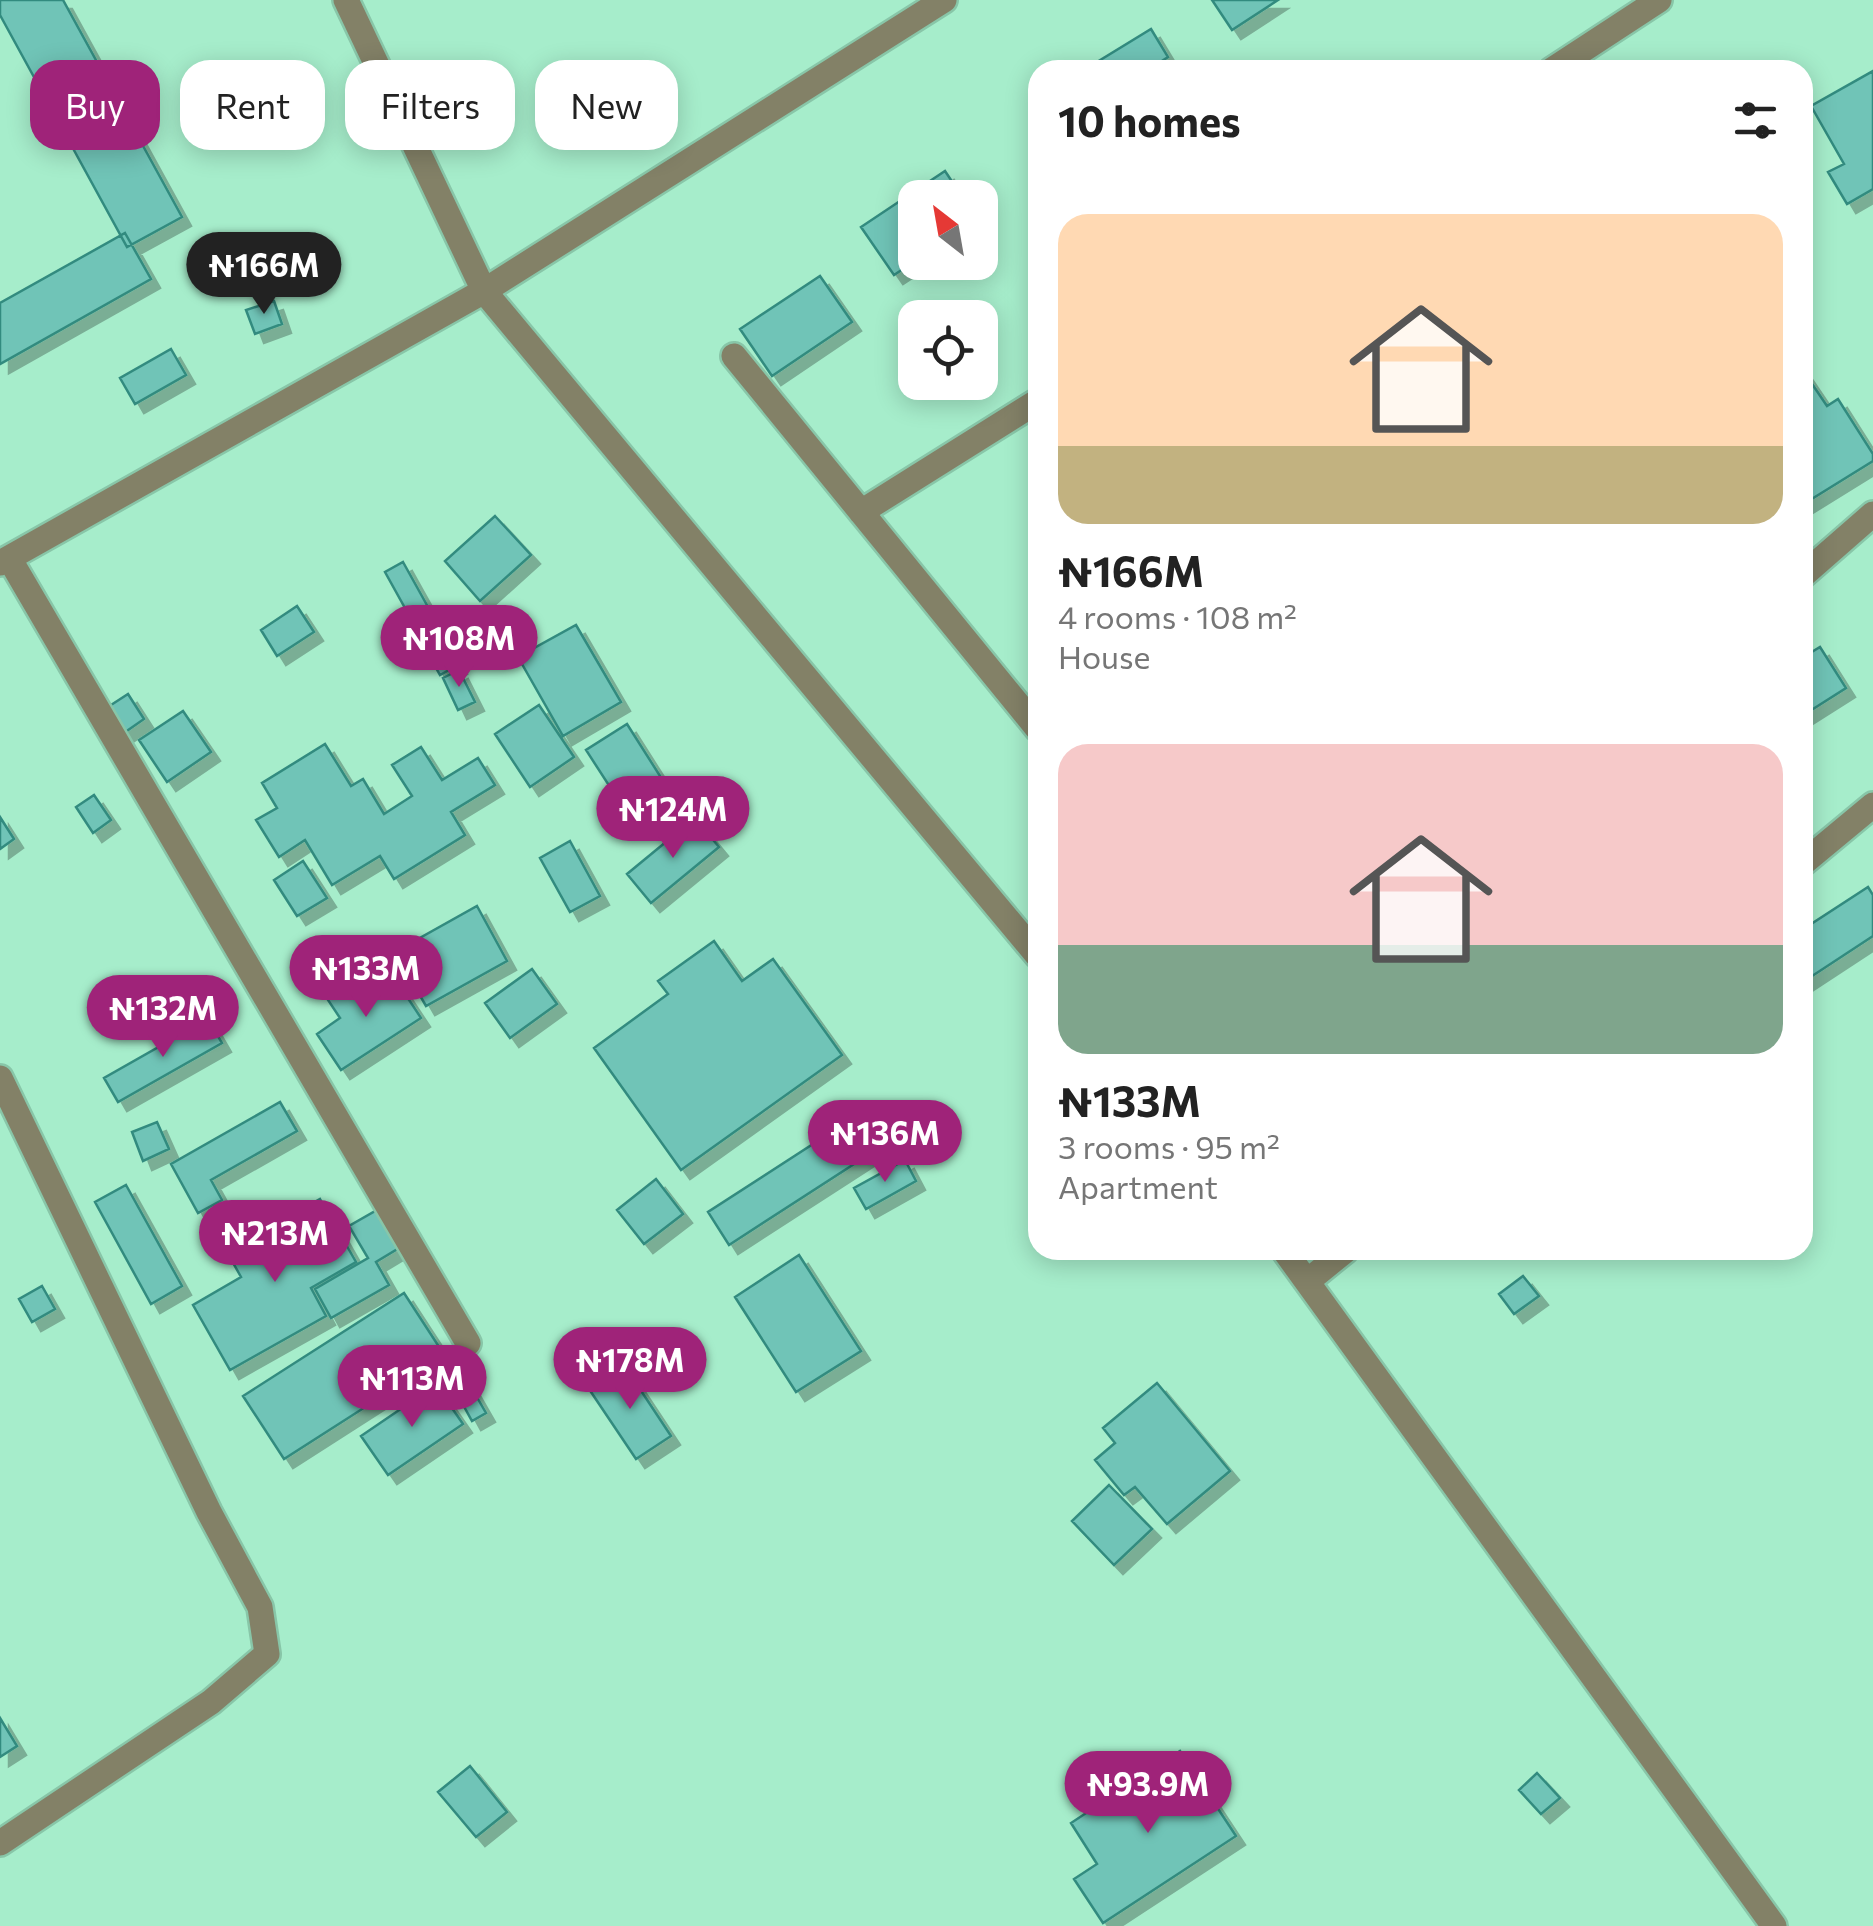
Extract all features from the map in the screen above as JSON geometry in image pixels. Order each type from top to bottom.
[{"type":"street","points":[[346,0],[484,291],[1028,944]]},
{"type":"street","points":[[468,1344],[5,561],[484,291],[944,0]]},
{"type":"street","points":[[1567,60],[1659,0]]},
{"type":"street","points":[[734,356],[1028,717]]},
{"type":"street","points":[[862,512],[1028,407]]},
{"type":"street","points":[[1813,566],[1873,514]]},
{"type":"street","points":[[1813,855],[1873,804]]},
{"type":"street","points":[[0,1078],[209,1512],[260,1607],[267,1654],[211,1702],[0,1843]]},
{"type":"street","points":[[1292,1260],[1774,1926]]},
{"type":"street","points":[[1309,1280],[1334,1260]]},
{"type":"building","points":[[0,0],[63,0],[96,60],[30,60],[30,70],[0,15]]},
{"type":"building","points":[[1212,0],[1278,0],[1232,30]]},
{"type":"building","points":[[1151,29],[1168,57],[1163,60],[1100,60]]},
{"type":"building","points":[[1873,71],[1873,189],[1847,204],[1828,172],[1844,164],[1813,105]]},
{"type":"building","points":[[74,150],[145,150],[182,217],[127,247]]},
{"type":"building","points":[[945,171],[951,180],[932,180]]},
{"type":"building","points":[[898,202],[898,272],[894,275],[861,227]]},
{"type":"building","points":[[125,233],[151,279],[0,364],[0,303]]},
{"type":"building","points":[[820,276],[852,322],[772,376],[740,329]]},
{"type":"building","points":[[274,301],[282,324],[255,334],[246,310]]},
{"type":"building","points":[[171,349],[186,375],[135,404],[120,378]]},
{"type":"building","points":[[1813,385],[1827,406],[1838,399],[1873,454],[1873,461],[1813,498]]},
{"type":"building","points":[[495,516],[531,555],[480,601],[445,561]]},
{"type":"building","points":[[403,562],[438,625],[420,635],[385,572]]},
{"type":"building","points":[[297,606],[314,632],[277,656],[261,630]]},
{"type":"building","points":[[576,625],[621,702],[563,736],[518,657]]},
{"type":"building","points":[[440,633],[458,665],[440,675],[422,643]]},
{"type":"building","points":[[1820,647],[1846,688],[1813,709],[1813,651]]},
{"type":"building","points":[[459,670],[475,702],[458,710],[443,678]]},
{"type":"building","points":[[128,694],[144,719],[111,742],[94,716]]},
{"type":"building","points":[[539,705],[574,757],[530,787],[495,734]]},
{"type":"building","points":[[183,711],[211,752],[167,782],[139,740]]},
{"type":"building","points":[[627,724],[674,798],[634,824],[586,750]]},
{"type":"building","points":[[325,744],[351,786],[363,779],[384,814],[412,796],[392,765],[421,747],[442,780],[478,758],[495,785],[451,812],[465,835],[394,879],[380,856],[332,885],[305,840],[279,857],[256,820],[277,808],[262,783]]},
{"type":"building","points":[[94,795],[111,820],[93,833],[76,807]]},
{"type":"building","points":[[0,817],[14,839],[0,849]]},
{"type":"building","points":[[695,818],[719,847],[651,903],[627,874]]},
{"type":"building","points":[[570,841],[600,896],[570,912],[540,858]]},
{"type":"building","points":[[303,861],[327,898],[297,916],[274,880]]},
{"type":"building","points":[[1868,887],[1873,895],[1873,936],[1813,975],[1813,923]]},
{"type":"building","points":[[477,906],[507,961],[426,1006],[404,968],[427,956],[418,939]]},
{"type":"building","points":[[714,941],[742,981],[773,959],[842,1055],[681,1170],[594,1048],[668,994],[658,981]]},
{"type":"building","points":[[532,969],[557,1004],[510,1038],[485,1003]]},
{"type":"building","points":[[392,974],[421,1018],[341,1070],[317,1034],[340,1018],[326,997],[349,983],[359,997]]},
{"type":"building","points":[[208,1019],[222,1043],[118,1102],[104,1078]]},
{"type":"building","points":[[280,1102],[297,1131],[211,1180],[222,1200],[198,1213],[171,1164]]},
{"type":"building","points":[[157,1122],[169,1149],[143,1161],[132,1132]]},
{"type":"building","points":[[847,1122],[868,1155],[729,1245],[708,1212]]},
{"type":"building","points":[[905,1160],[916,1181],[866,1209],[854,1188]]},
{"type":"building","points":[[656,1179],[683,1214],[644,1244],[617,1210]]},
{"type":"building","points":[[126,1185],[182,1286],[151,1304],[95,1202]]},
{"type":"building","points":[[320,1199],[356,1262],[311,1288],[326,1316],[230,1370],[193,1305],[241,1277],[227,1252]]},
{"type":"building","points":[[377,1210],[399,1248],[376,1262],[389,1285],[331,1318],[315,1289],[368,1258],[349,1226]]},
{"type":"building","points":[[799,1255],[861,1351],[796,1392],[735,1297]]},
{"type":"building","points":[[1523,1276],[1539,1296],[1514,1314],[1499,1294]]},
{"type":"building","points":[[42,1286],[55,1309],[32,1322],[19,1299]]},
{"type":"building","points":[[404,1293],[445,1356],[284,1459],[243,1396]]},
{"type":"building","points":[[624,1365],[671,1436],[636,1459],[589,1389]]},
{"type":"building","points":[[1157,1383],[1230,1471],[1167,1524],[1135,1487],[1124,1495],[1095,1460],[1115,1443],[1103,1428]]},
{"type":"building","points":[[436,1385],[463,1424],[388,1475],[361,1436]]},
{"type":"building","points":[[470,1385],[486,1413],[472,1421],[456,1392]]},
{"type":"building","points":[[1109,1485],[1152,1529],[1114,1565],[1072,1521]]},
{"type":"building","points":[[0,1718],[17,1746],[0,1757]]},
{"type":"building","points":[[1180,1751],[1236,1836],[1103,1923],[1074,1879],[1097,1864],[1071,1823]]},
{"type":"building","points":[[470,1766],[507,1812],[476,1837],[438,1792]]},
{"type":"building","points":[[1537,1773],[1560,1798],[1541,1814],[1519,1790]]}]
